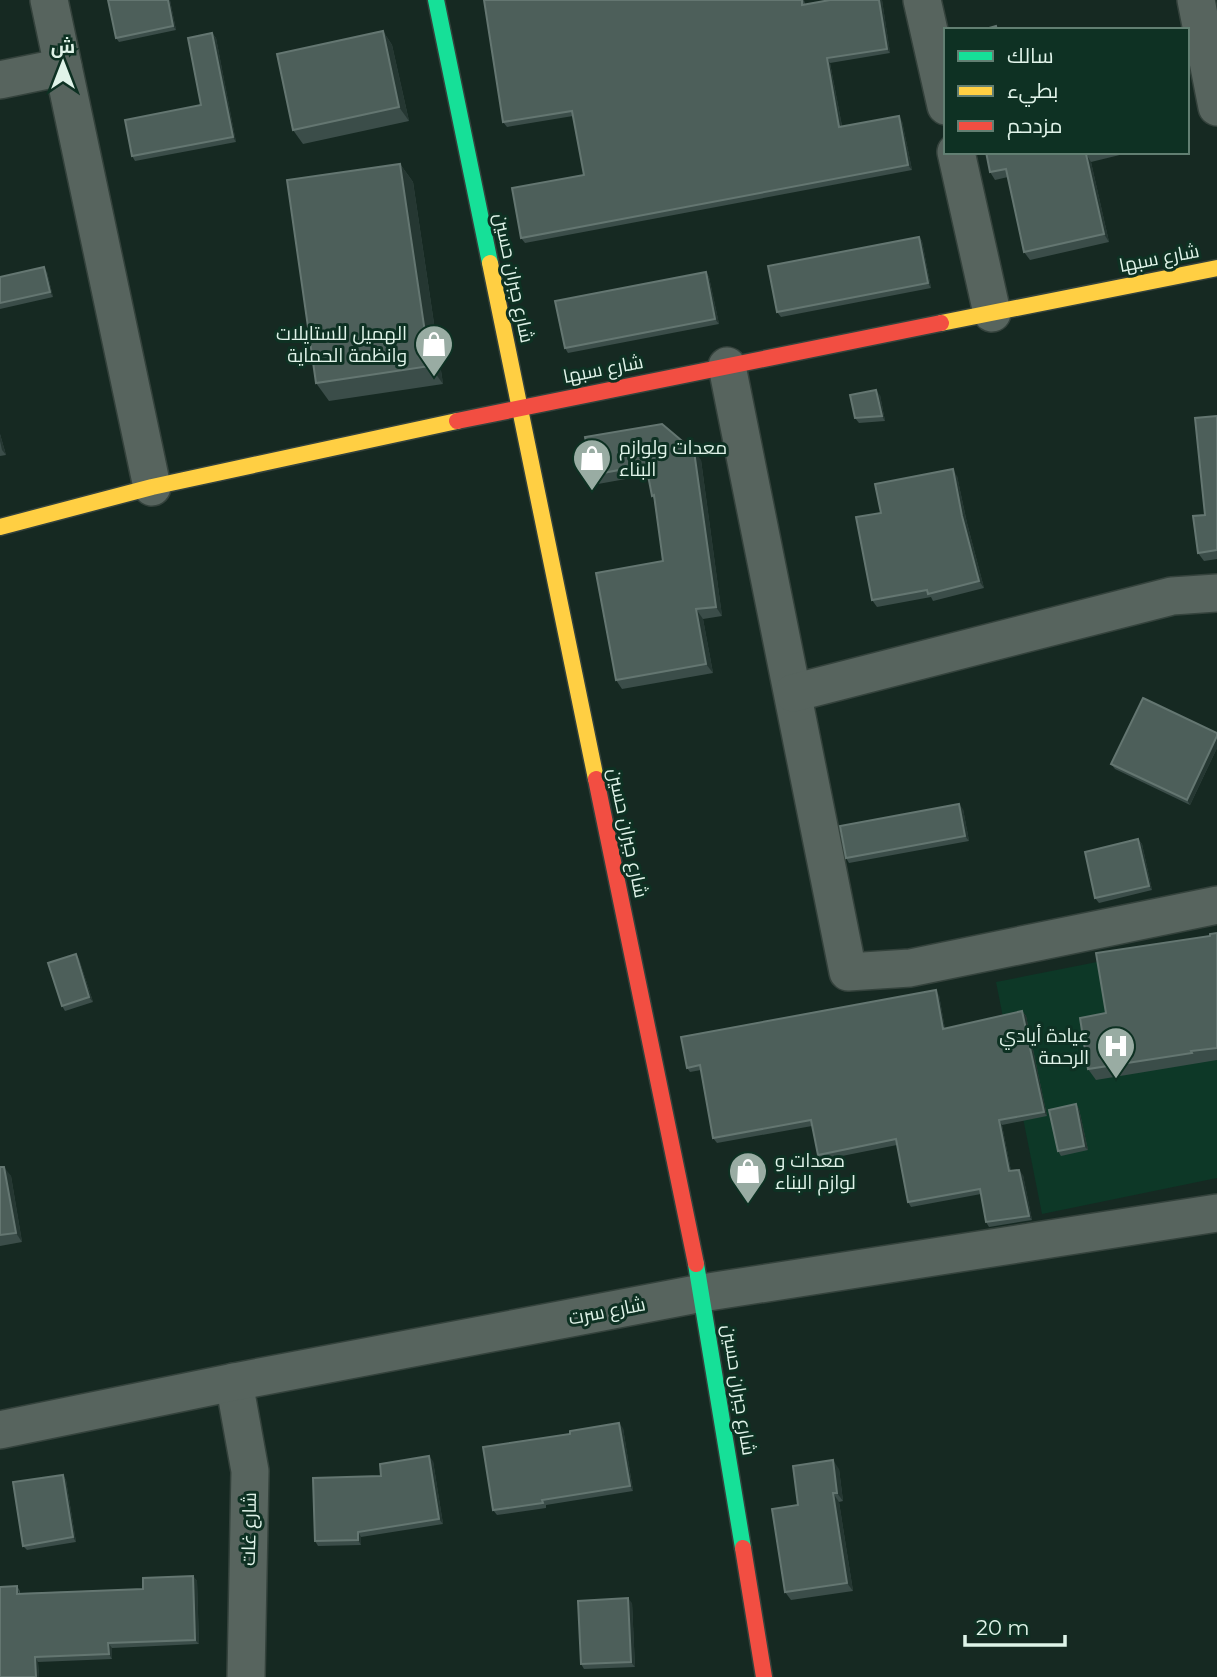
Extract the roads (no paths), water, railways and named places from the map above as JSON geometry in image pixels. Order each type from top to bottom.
[{"type":"main road","points":[[424,0],[450,71]]},
{"type":"main road","name":"شارع جبران حسين","points":[[436,0],[702,1293],[764,1677]]},
{"type":"main road","name":"شارع سبها","points":[[0,527],[152,487],[519,407],[1217,268]]},
{"type":"street","points":[[49,0],[152,487]]},
{"type":"street","points":[[922,0],[944,97]]},
{"type":"street","points":[[1196,0],[1217,107]]},
{"type":"street","points":[[0,80],[63,67]]},
{"type":"street","points":[[956,154],[992,313]]},
{"type":"street","points":[[727,366],[848,972],[910,968],[1217,905]]},
{"type":"street","points":[[793,693],[1172,596],[1217,593]]},
{"type":"street","name":"شارع سرت","points":[[0,1430],[234,1382],[702,1293],[1217,1213]]},
{"type":"street","name":"شارع غات","points":[[234,1382],[250,1471],[246,1677]]},
{"type":"place","name":"الهميل للستايلات وانظمة الحماية","points":[[434,378]]},
{"type":"place","name":"معدات ولوازم البناء","points":[[592,492]]},
{"type":"place","name":"عيادة أيادي الرحمة","points":[[1116,1080]]},
{"type":"place","name":"معدات و لوازم البناء","points":[[748,1205]]}]
